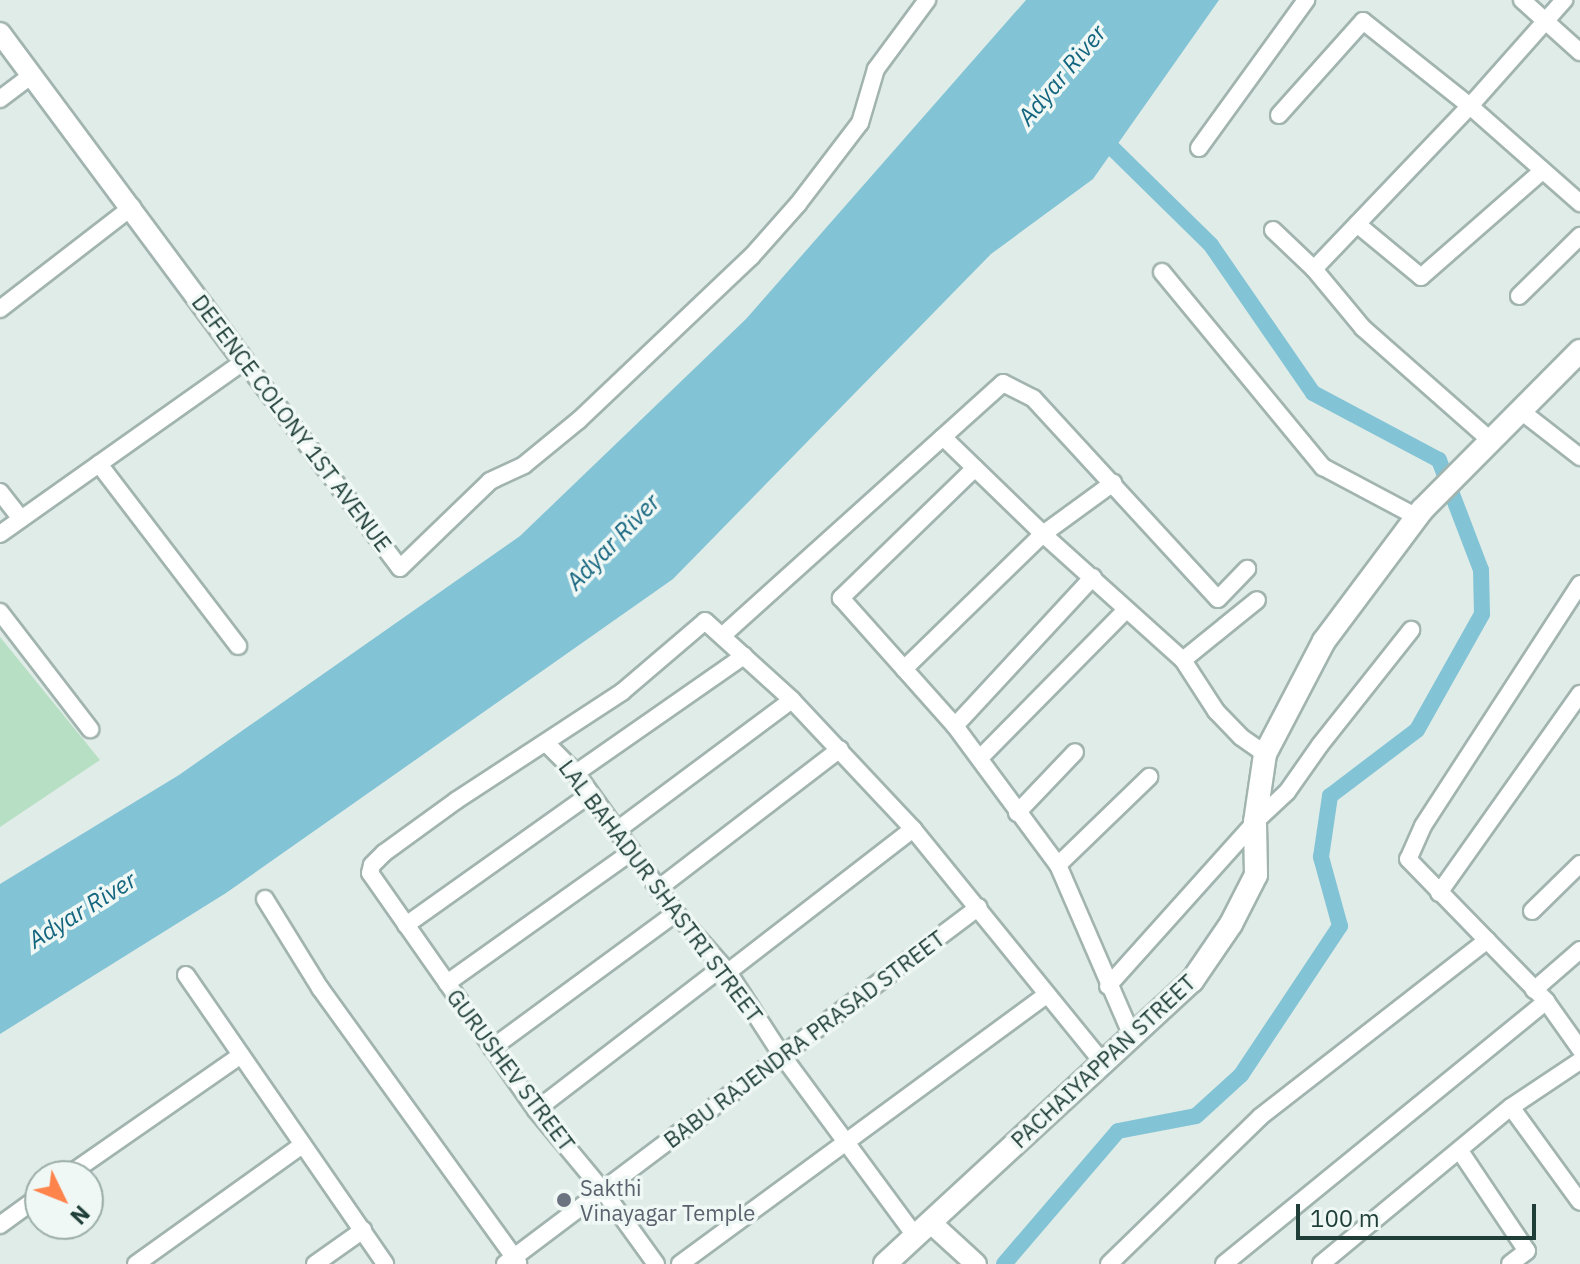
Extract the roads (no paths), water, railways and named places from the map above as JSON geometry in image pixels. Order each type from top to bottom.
[{"type":"main road","name":"PACHAIYAPPAN STREET","points":[[885,1264],[1192,981],[1231,924],[1256,875],[1255,822],[1265,754],[1324,641],[1419,514],[1580,351]]},
{"type":"street","name":"DEFENCE COLONY 1ST AVENUE","points":[[0,33],[400,568],[490,481],[524,465],[579,420],[751,257],[798,204],[860,123],[876,69],[927,0]]},
{"type":"street","points":[[1199,148],[1306,0]]},
{"type":"street","points":[[1522,0],[1580,52]]},
{"type":"street","points":[[1314,269],[1470,106],[1564,0]]},
{"type":"street","points":[[1279,115],[1363,21],[1470,106],[1580,203]]},
{"type":"street","points":[[0,99],[32,75]]},
{"type":"street","points":[[1357,224],[1421,277],[1542,171]]},
{"type":"street","points":[[0,309],[132,207]]},
{"type":"street","points":[[1273,230],[1314,269],[1363,328],[1486,445]]},
{"type":"street","points":[[1519,296],[1580,236]]},
{"type":"street","points":[[1162,272],[1323,467],[1419,514]]},
{"type":"street","points":[[0,534],[244,361]]},
{"type":"street","points":[[722,636],[1003,383],[1033,398],[1218,599],[1247,569]]},
{"type":"street","points":[[1521,411],[1580,457]]},
{"type":"street","points":[[943,437],[1043,534],[1183,660],[1216,711],[1241,737],[1265,754]]},
{"type":"street","points":[[99,464],[238,646]]},
{"type":"street","points":[[975,468],[841,598],[955,726],[1058,865],[1132,1036]]},
{"type":"street","points":[[904,669],[1043,534],[1113,483]]},
{"type":"street","points":[[0,492],[21,519]]},
{"type":"street","points":[[955,726],[1093,577]]},
{"type":"street","points":[[1577,1038],[1540,995],[1408,859],[1418,837],[1580,584]]},
{"type":"street","points":[[1183,660],[1257,600]]},
{"type":"street","points":[[980,758],[1126,610]]},
{"type":"street","points":[[0,612],[90,729]]},
{"type":"street","points":[[546,743],[622,692],[705,621],[792,700],[913,829],[1103,1063]]},
{"type":"street","points":[[1108,986],[1255,822],[1287,792],[1411,630]]},
{"type":"street","points":[[576,773],[744,656]]},
{"type":"street","points":[[1439,893],[1575,714],[1580,694]]},
{"type":"street","points":[[616,831],[792,700]]},
{"type":"street","name":"LAL BAHADUR SHASTRI STREET","points":[[546,743],[576,773],[676,913],[728,972],[781,1054],[847,1141],[922,1229]]},
{"type":"street","name":"GURUSHEV STREET","points":[[546,743],[457,800],[384,853],[372,865],[370,873],[536,1110],[604,1192],[656,1264]]},
{"type":"street","points":[[659,888],[840,749]]},
{"type":"street","points":[[1017,813],[1075,752]]},
{"type":"street","points":[[1058,865],[1149,777]]},
{"type":"street","points":[[406,925],[589,795]]},
{"type":"street","points":[[536,1110],[712,975],[728,972],[913,829]]},
{"type":"street","points":[[447,983],[631,852]]},
{"type":"street","points":[[1532,911],[1580,864]]},
{"type":"street","points":[[265,899],[320,988],[512,1262]]},
{"type":"street","name":"BABU RAJENDRA PRASAD STREET","points":[[512,1262],[781,1054],[979,907]]},
{"type":"street","points":[[492,1048],[676,913]]},
{"type":"street","points":[[1109,1264],[1260,1117],[1487,940]]},
{"type":"street","points":[[1224,1264],[1540,995],[1580,950]]},
{"type":"street","points":[[186,975],[385,1264]]},
{"type":"street","points":[[680,1264],[1046,995]]},
{"type":"street","points":[[90,1160],[241,1055]]},
{"type":"street","points":[[1321,1264],[1511,1107],[1580,1061]]},
{"type":"street","points":[[1511,1107],[1580,1202]]},
{"type":"street","points":[[136,1264],[302,1145]]},
{"type":"street","points":[[1460,1151],[1527,1251],[1510,1264]]},
{"type":"street","points":[[0,1225],[24,1208]]},
{"type":"street","points":[[922,1229],[976,1264]]},
{"type":"street","points":[[315,1264],[363,1230]]},
{"type":"water","name":"Adyar River","points":[[1026,0],[1219,0],[1093,179],[991,254],[673,579],[226,893],[0,1034],[0,884],[179,775],[520,536],[746,319]]},
{"type":"waterway","points":[[1004,1264],[1118,1131],[1196,1116],[1241,1075],[1340,926],[1321,857],[1330,796],[1417,730],[1482,614],[1481,570],[1439,460],[1313,393],[1211,245],[1099,135]]},
{"type":"place","name":"Sakthi Vinayagar Temple","points":[[564,1200]]}]
